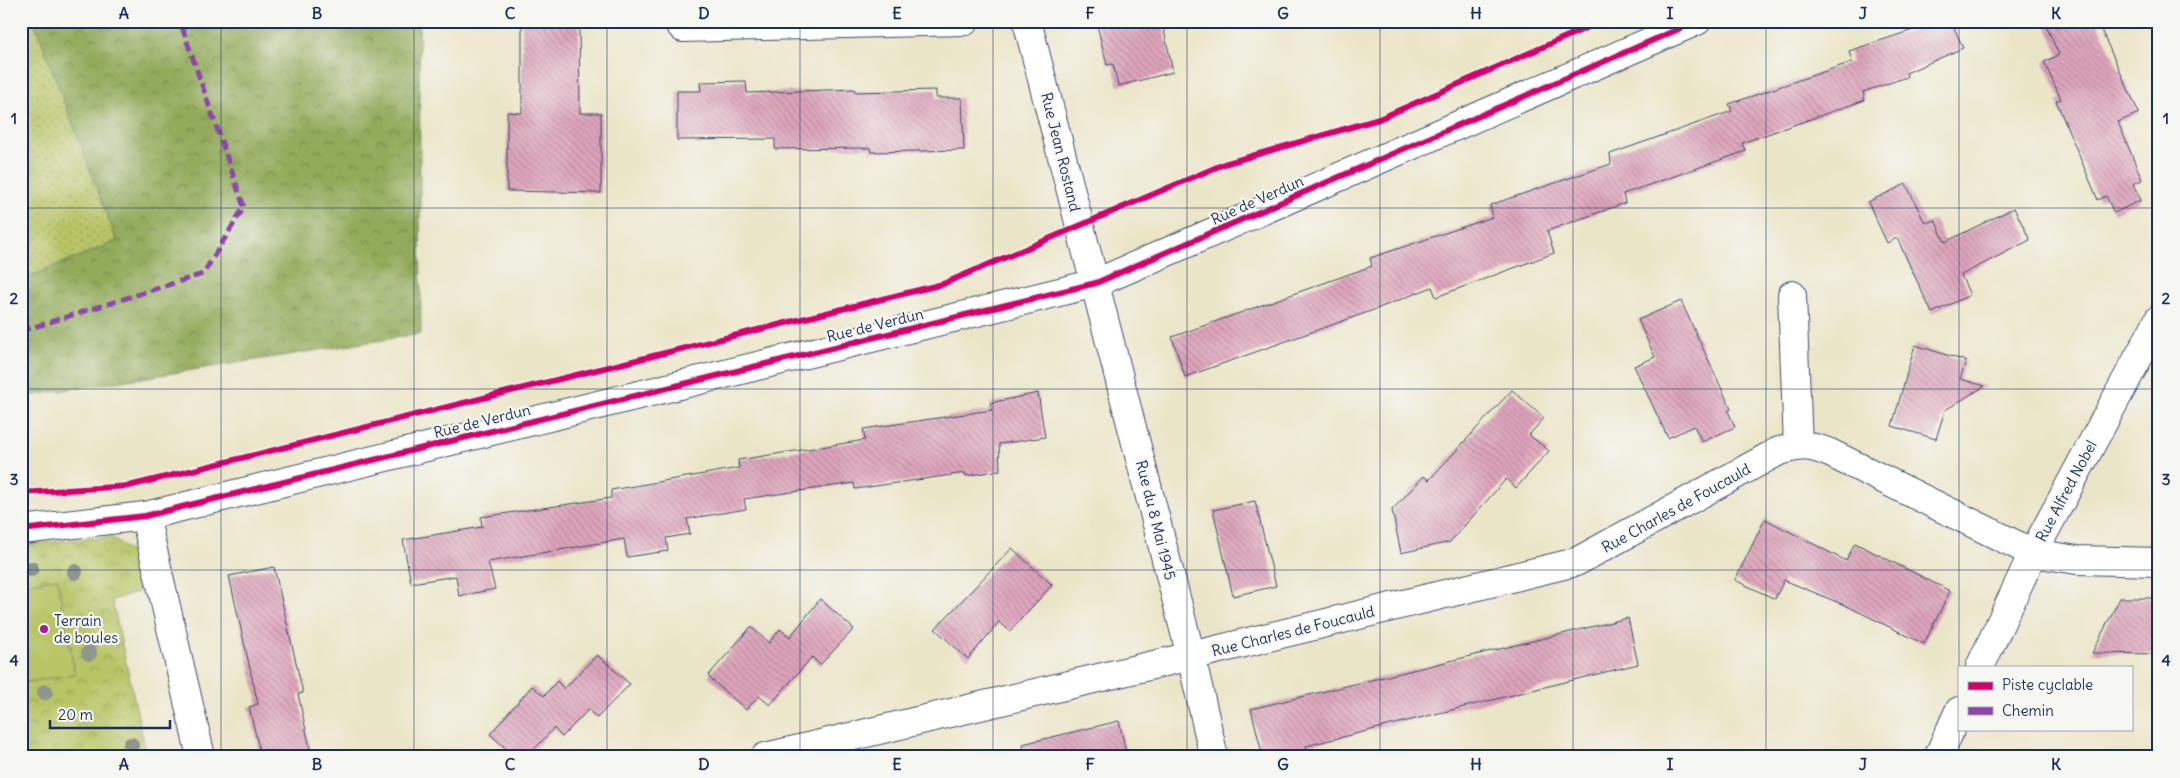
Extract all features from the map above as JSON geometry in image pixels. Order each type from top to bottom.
[{"type":"street","points":[[677,21],[684,28],[965,21]]},
{"type":"street","name":"Rue Jean Rostand","points":[[1027,21],[1096,283]]},
{"type":"street","name":"Rue de Verdun","points":[[21,530],[145,516],[1096,283],[1696,21]]},
{"type":"street","name":"Rue du 8 Mai 1945","points":[[1096,283],[1191,656],[1214,757]]},
{"type":"street","points":[[1792,295],[1798,446]]},
{"type":"street","name":"Rue Alfred Nobel","points":[[1980,666],[2033,553],[2159,319]]},
{"type":"street","name":"Rue Charles de Foucauld","points":[[765,757],[1576,562],[1779,451],[1798,446],[1812,446],[1830,453],[2033,553],[2077,560],[2159,562]]},
{"type":"street","points":[[145,516],[201,757]]},
{"type":"street","points":[[1938,757],[1958,713]]},
{"type":"green space","points":[[21,21],[34,21],[117,241],[21,280]]},
{"type":"green space","points":[[34,21],[419,21],[421,334],[21,397],[21,280],[117,241]]},
{"type":"green space","points":[[111,537],[137,557],[145,590],[112,600],[147,757],[21,757],[21,544]]},
{"type":"green space","name":"Terrain de boules","points":[[57,578],[75,674],[21,683],[21,585]]},
{"type":"building","points":[[522,21],[579,21],[580,113],[601,113],[601,193],[507,191],[507,112],[522,113]]},
{"type":"building","points":[[1096,21],[1162,21],[1173,72],[1118,86],[1113,64],[1107,65]]},
{"type":"building","points":[[1940,21],[1951,21],[1963,48],[1906,73],[1907,77],[1863,92],[1865,100],[1742,143],[1746,151],[1623,194],[1625,203],[1547,231],[1554,253],[1436,297],[1432,287],[1371,311],[1185,377],[1172,337],[1372,266],[1370,258],[1493,217],[1490,205],[1611,164],[1610,154],[1732,111],[1729,104],[1852,62],[1849,51]]},
{"type":"building","points":[[2044,21],[2097,21],[2139,113],[2118,122],[2142,180],[2133,184],[2141,200],[2114,213],[2106,196],[2098,200],[2056,101],[2061,99],[2044,62],[2059,55]]},
{"type":"building","points":[[746,81],[747,93],[854,89],[855,92],[936,90],[936,98],[962,98],[964,150],[871,152],[870,148],[775,149],[775,139],[677,140],[677,91],[701,91],[700,82]]},
{"type":"building","points":[[1906,184],[1925,223],[1935,220],[1945,242],[2014,208],[2030,240],[1961,275],[1970,295],[1932,313],[1897,238],[1887,243],[1868,202]]},
{"type":"building","points":[[1681,301],[1731,409],[1728,411],[1735,427],[1702,442],[1694,426],[1668,438],[1634,366],[1655,357],[1638,320]]},
{"type":"building","points":[[1915,345],[1966,361],[1960,379],[1985,386],[1945,410],[1936,439],[1892,426]]},
{"type":"building","points":[[1512,390],[1544,418],[1529,435],[1549,451],[1516,488],[1506,479],[1450,542],[1401,553],[1392,510],[1424,476],[1429,480]]},
{"type":"building","points":[[1038,393],[1045,437],[999,444],[1000,470],[966,476],[965,473],[855,489],[854,483],[744,499],[746,509],[687,519],[690,534],[666,538],[668,551],[627,557],[624,539],[488,562],[495,589],[459,596],[456,576],[411,583],[403,540],[482,527],[481,517],[611,498],[611,490],[739,468],[738,460],[865,440],[863,429],[992,410],[990,403]]},
{"type":"building","points":[[1255,501],[1276,586],[1233,596],[1213,510]]},
{"type":"building","points":[[1765,519],[1846,561],[1855,543],[1950,591],[1924,644],[1849,607],[1784,580],[1775,599],[1735,580]]},
{"type":"building","points":[[1012,548],[1052,585],[1010,631],[999,622],[968,659],[935,629]]},
{"type":"building","points":[[274,567],[303,693],[298,694],[312,757],[261,757],[249,707],[258,704],[229,576]]},
{"type":"building","points":[[2120,598],[2159,598],[2159,654],[2092,653]]},
{"type":"building","points":[[820,599],[854,629],[820,665],[812,657],[770,705],[759,696],[746,710],[708,676],[751,627],[769,643],[780,629],[790,637]]},
{"type":"building","points":[[1628,618],[1638,664],[1306,746],[1309,757],[1263,757],[1251,709]]},
{"type":"building","points":[[597,655],[630,684],[597,718],[588,710],[562,737],[554,728],[527,757],[515,757],[490,734],[532,686],[544,696],[557,681],[564,689]]},
{"type":"building","points":[[1119,721],[1127,757],[1024,757],[1023,744]]},
{"type":"marked path","points":[[21,331],[203,274],[244,207],[180,21]]},
{"type":"cycle path","points":[[21,493],[129,486],[943,284],[1224,164],[1379,119],[1602,21]]},
{"type":"cycle path","points":[[21,530],[145,516],[1096,283],[1697,21]]},
{"type":"place","name":"Terrain de boules","points":[[44,629]]}]
